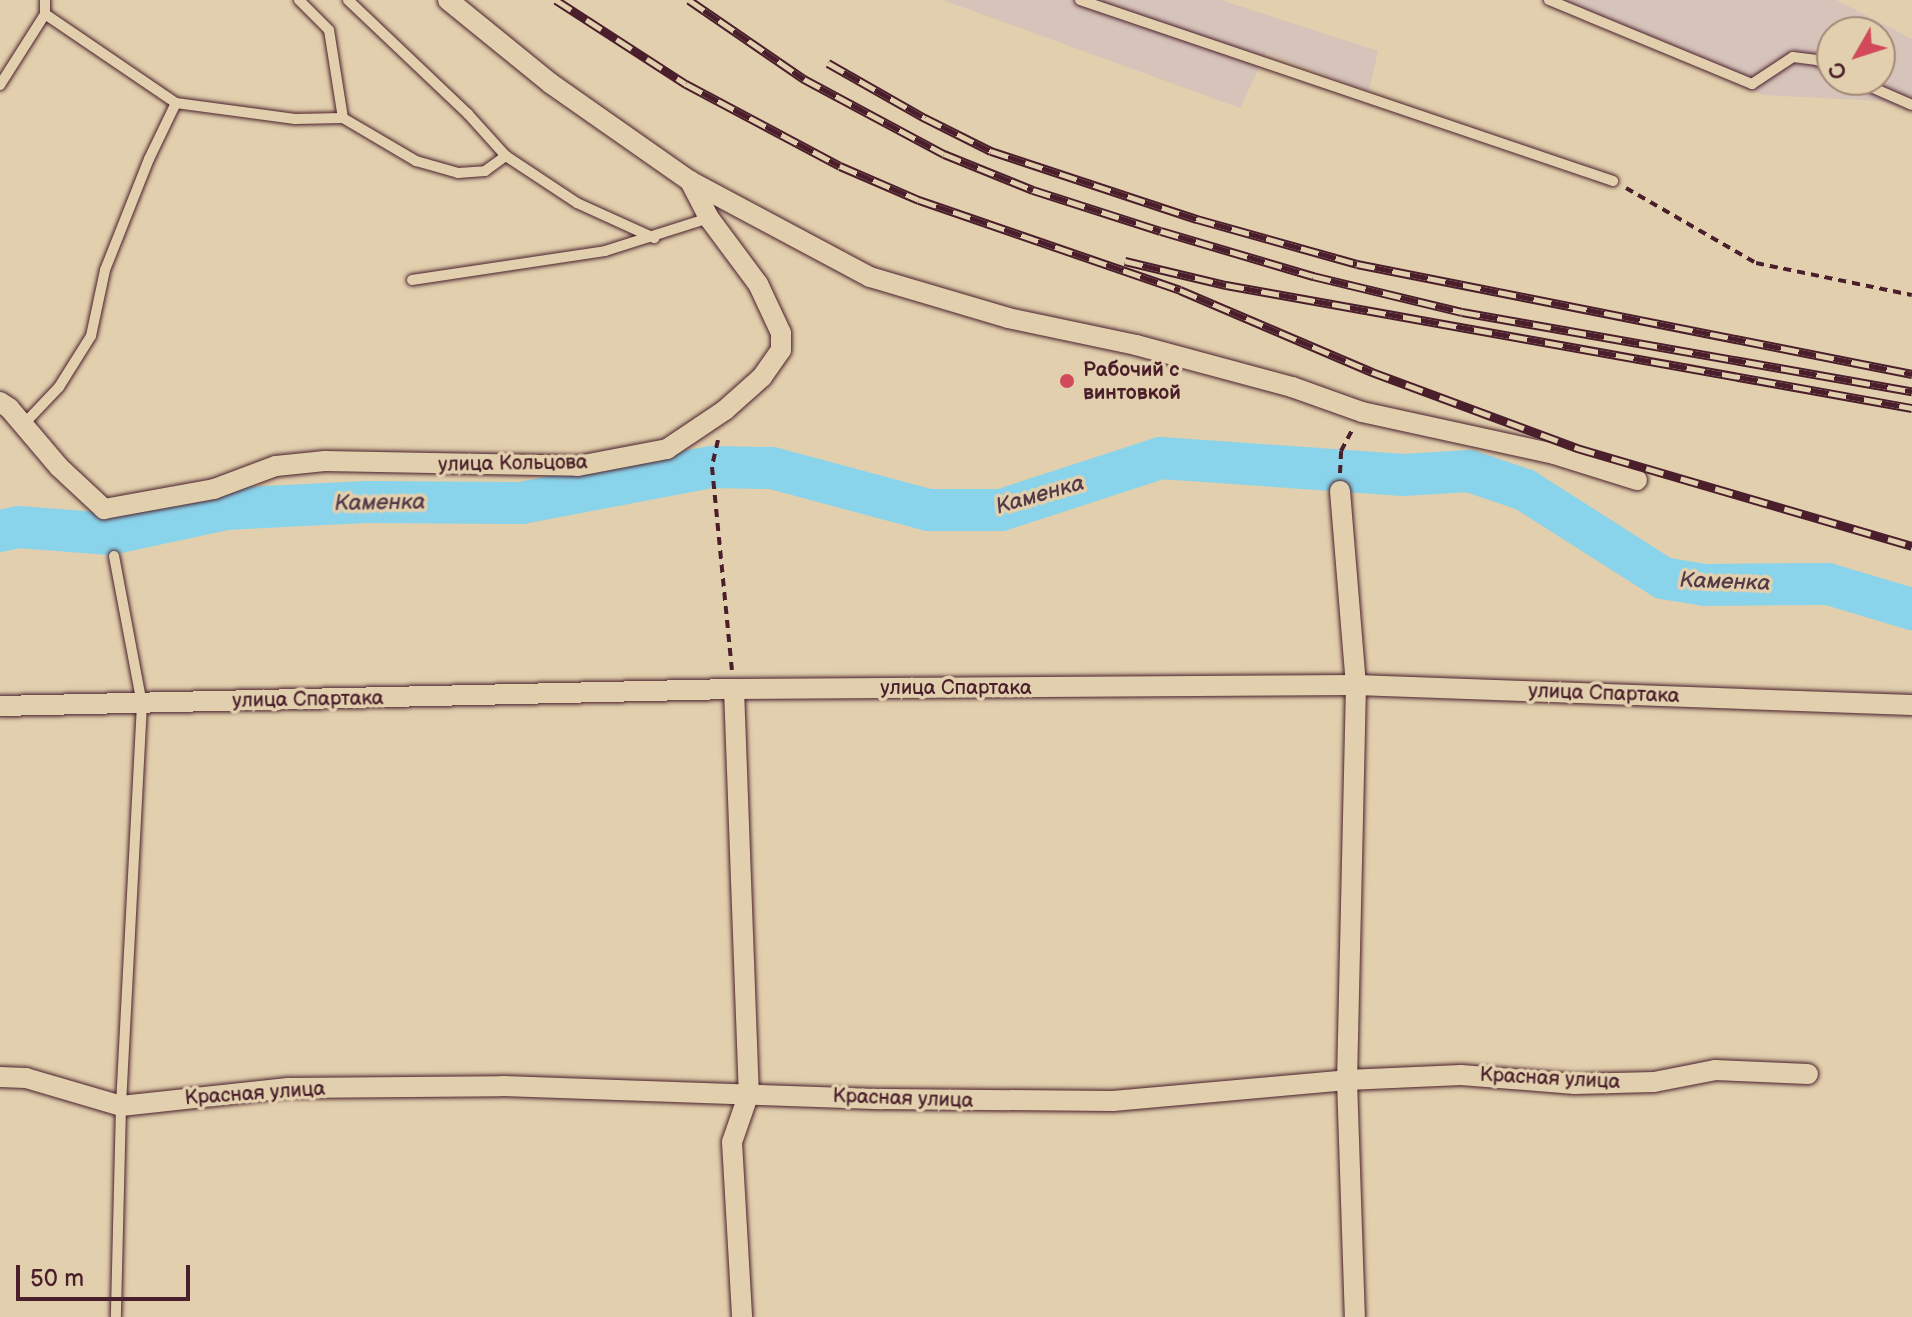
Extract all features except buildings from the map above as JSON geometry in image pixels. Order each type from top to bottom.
[{"type":"street","name":"улица Кольцова","points":[[0,402],[59,467],[104,509],[214,489],[276,466],[313,462],[578,466],[667,449],[725,410],[762,377],[781,350],[781,333],[758,284],[709,218],[690,181],[550,83],[448,0]]},
{"type":"street","points":[[690,181],[870,277],[1008,318],[1136,345],[1292,387],[1362,412],[1554,454],[1637,480]]},
{"type":"street","points":[[1340,491],[1356,685],[1347,1080],[1355,1317]]},
{"type":"street","name":"улица Спартака","points":[[0,706],[734,689],[1356,685],[1912,705]]},
{"type":"street","points":[[734,689],[749,1093],[732,1142],[742,1317]]},
{"type":"street","name":"Красная улица","points":[[0,1077],[26,1078],[121,1106],[288,1088],[503,1086],[993,1101],[1113,1101],[1347,1080],[1461,1075],[1575,1084],[1654,1082],[1715,1070],[1808,1074]]},
{"type":"lane","points":[[0,85],[45,14],[45,0]]},
{"type":"lane","points":[[299,0],[329,30],[343,118]]},
{"type":"lane","points":[[348,0],[468,114],[506,156],[577,203],[654,238]]},
{"type":"lane","points":[[1080,0],[1613,181]]},
{"type":"lane","points":[[1549,0],[1752,84],[1793,57],[1816,60]]},
{"type":"lane","points":[[45,14],[176,103],[295,119],[343,118],[416,161],[458,173],[485,171],[506,156]]},
{"type":"lane","points":[[1891,96],[1912,105]]},
{"type":"lane","points":[[23,425],[59,387],[91,336],[105,270],[149,159],[176,103]]},
{"type":"lane","points":[[412,280],[605,251],[654,238],[709,218]]},
{"type":"lane","points":[[114,556],[142,704],[121,1106],[116,1317]]},
{"type":"path","points":[[1613,181],[1756,263],[1912,295]]},
{"type":"path","points":[[725,410],[712,467],[734,689]]},
{"type":"shaded area","points":[[943,0],[1221,0],[1378,51],[1369,91],[1266,53],[1240,108]]},
{"type":"shaded area","points":[[1540,0],[1836,0],[1867,16],[1816,16],[1816,96],[1896,96],[1896,31],[1912,39],[1912,110],[1881,101],[1763,95]]},
{"type":"waterway","name":"Каменка","points":[[0,531],[19,527],[110,534],[226,509],[366,502],[521,503],[712,467],[772,468],[929,510],[1001,510],[1161,458],[1403,475],[1469,471],[1525,490],[1663,578],[1705,585],[1828,584],[1912,609]]},
{"type":"railway","points":[[556,0],[686,84],[840,166],[919,200],[1180,290],[1372,372],[1577,448],[1912,546]]},
{"type":"railway","points":[[689,0],[804,79],[944,154],[1033,190],[1161,231],[1313,276],[1462,312],[1912,391]]},
{"type":"railway","points":[[828,63],[991,151],[1197,219],[1357,264],[1912,374]]},
{"type":"railway","points":[[1125,261],[1226,285],[1912,408]]},
{"type":"place","name":"Рабочий с винтовкой","points":[[1067,381]]}]
